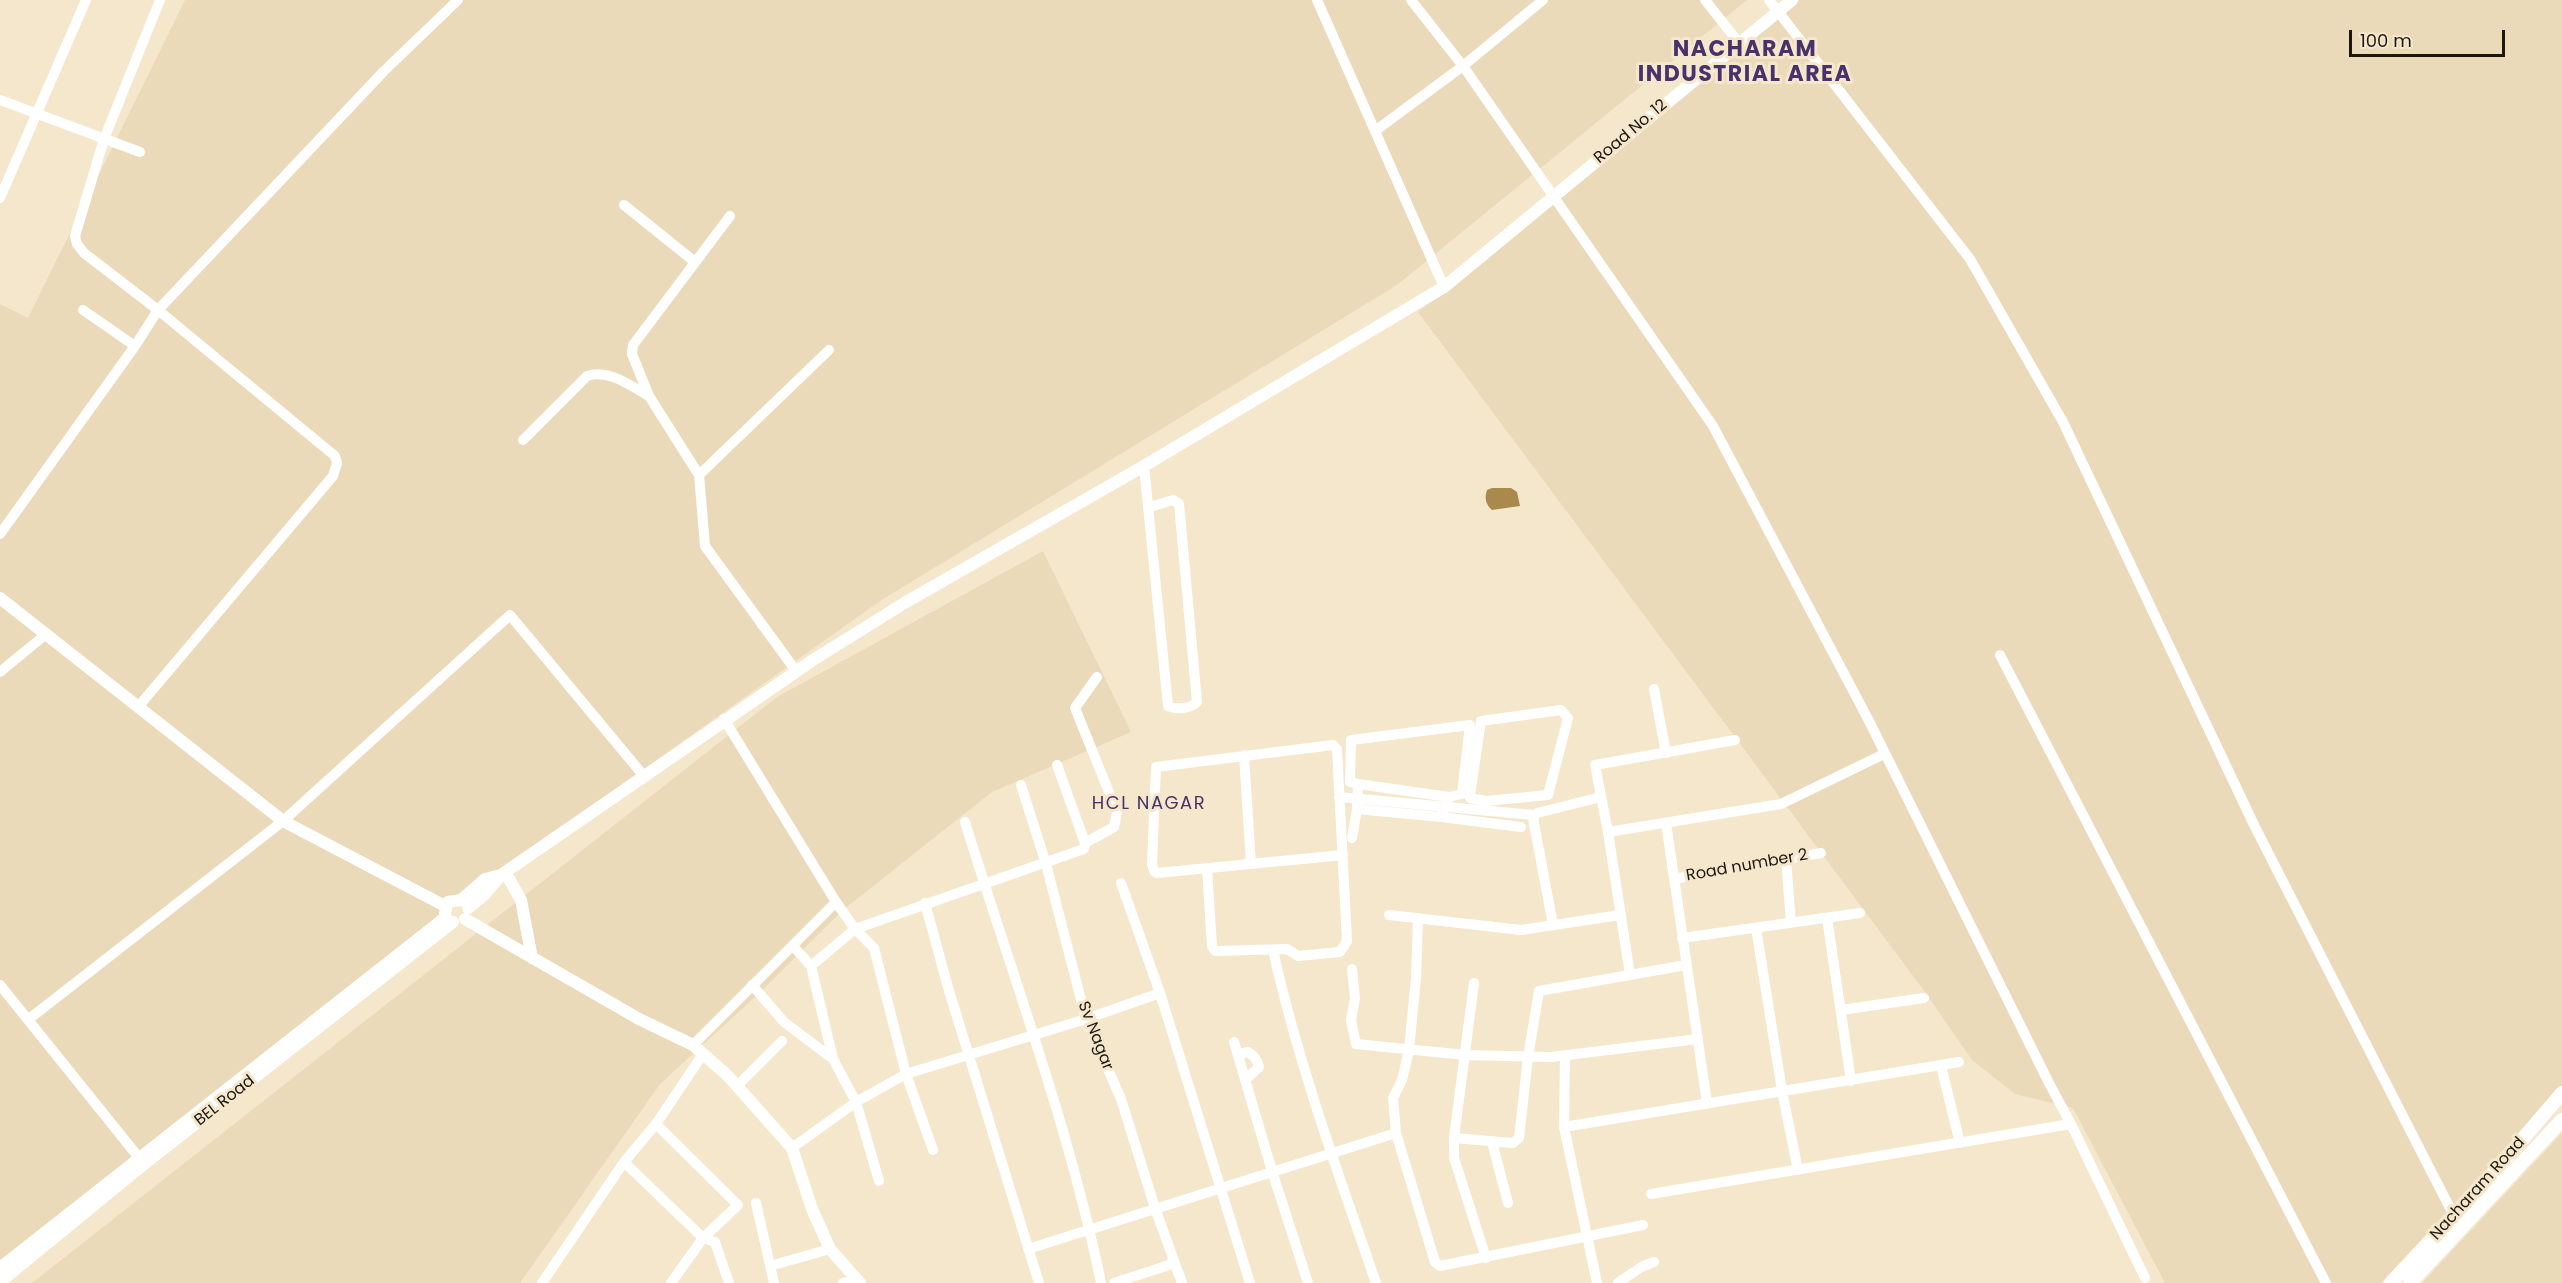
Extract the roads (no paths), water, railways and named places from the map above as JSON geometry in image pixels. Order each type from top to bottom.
[{"type":"main road","name":"Nacharam Road","points":[[2391,1283],[2562,1094]]},
{"type":"main road","name":"Nacharam Road","points":[[2410,1283],[2562,1120]]},
{"type":"street","points":[[0,198],[86,0]]},
{"type":"street","points":[[138,707],[333,476],[337,463],[335,456],[158,310],[84,253],[77,244],[75,236],[104,138],[160,0]]},
{"type":"street","points":[[0,534],[158,310],[384,72],[459,0]]},
{"type":"street","points":[[1317,0],[1444,287]]},
{"type":"street","points":[[1411,0],[1463,66],[1713,426],[1884,754],[2044,1075],[2071,1124],[2145,1278]]},
{"type":"street","points":[[1376,131],[1463,66],[1543,0]]},
{"type":"street","points":[[1705,0],[1739,43]]},
{"type":"street","points":[[1769,0],[1970,260],[2063,422],[2255,827],[2454,1216]]},
{"type":"street","name":"Road No. 12","points":[[1144,466],[1444,287],[1792,0]]},
{"type":"street","points":[[0,100],[140,152]]},
{"type":"street","points":[[624,205],[695,262]]},
{"type":"street","points":[[730,216],[633,345],[632,354],[649,396],[699,475],[705,546],[796,671]]},
{"type":"street","points":[[83,310],[135,345]]},
{"type":"street","points":[[699,475],[829,350]]},
{"type":"street","points":[[523,440],[587,376],[598,373],[607,374],[649,396]]},
{"type":"street","points":[[1144,466],[1150,507],[1168,706],[1190,707],[1197,702],[1179,504],[1173,500],[1150,507]]},
{"type":"street","name":"BEL Road","points":[[0,1268],[412,949],[456,912],[485,879],[503,874],[724,719],[906,602],[1144,466]]},
{"type":"street","points":[[0,598],[283,820],[456,912],[639,1019],[693,1045],[737,1086],[792,1148],[812,1209],[830,1250],[858,1281]]},
{"type":"street","points":[[29,1019],[283,820],[510,615],[643,775]]},
{"type":"street","points":[[0,672],[45,635]]},
{"type":"street","points":[[2000,655],[2326,1283]]},
{"type":"street","points":[[811,966],[855,929],[1080,851],[1085,843],[1114,827],[1118,812],[1075,708],[1097,677]]},
{"type":"street","points":[[1654,688],[1665,753]]},
{"type":"street","points":[[1561,710],[1568,718],[1548,795],[1485,806],[1470,798],[1481,721],[1561,710]]},
{"type":"street","points":[[724,719],[836,902],[855,929],[874,948],[906,1074],[933,1150]]},
{"type":"street","points":[[1470,725],[1462,795],[1448,802],[1350,782],[1351,740],[1470,725]]},
{"type":"street","points":[[1630,975],[1608,832],[1595,765],[1735,740]]},
{"type":"street","points":[[1207,868],[1214,949],[1222,952],[1287,949],[1298,956],[1340,952],[1346,947],[1343,855],[1337,750],[1333,745],[1156,766],[1152,864],[1157,873],[1207,868],[1343,855]]},
{"type":"street","points":[[1608,832],[1781,804],[1884,754]]},
{"type":"street","points":[[1244,755],[1251,864]]},
{"type":"street","points":[[1057,765],[1085,843]]},
{"type":"street","points":[[1352,838],[1358,784]]},
{"type":"street","name":"Sv Nagar","points":[[1021,785],[1046,864],[1086,1019],[1121,1099],[1155,1208],[1182,1283]]},
{"type":"street","points":[[1339,797],[1448,802],[1534,815],[1601,796]]},
{"type":"street","points":[[1441,818],[1448,802]]},
{"type":"street","points":[[1357,809],[1521,827]]},
{"type":"street","points":[[1534,815],[1533,822],[1553,925]]},
{"type":"street","points":[[965,822],[1034,1034],[1090,1229],[1101,1283]]},
{"type":"street","points":[[1666,823],[1707,1103]]},
{"type":"street","name":"Road number 2","points":[[1674,879],[1821,853]]},
{"type":"street","points":[[1786,859],[1791,923]]},
{"type":"street","points":[[503,874],[521,900],[532,958]]},
{"type":"street","points":[[1121,883],[1160,993],[1250,1283]]},
{"type":"street","points":[[693,1045],[836,902]]},
{"type":"street","points":[[925,903],[949,991],[1039,1283]]},
{"type":"street","points":[[1682,938],[1860,914]]},
{"type":"street","points":[[1389,915],[1521,930],[1620,915]]},
{"type":"street","points":[[1418,918],[1416,978],[1409,1050],[1402,1080],[1393,1098],[1396,1133],[1435,1262],[1440,1266],[1486,1258],[1643,1225]]},
{"type":"street","points":[[1827,918],[1851,1081]]},
{"type":"street","points":[[1756,928],[1782,1091],[1798,1170]]},
{"type":"street","points":[[793,946],[811,966],[833,1059],[856,1102],[879,1181]]},
{"type":"street","points":[[1273,950],[1330,1153],[1376,1283]]},
{"type":"street","points":[[1454,1138],[1513,1143],[1519,1138],[1528,1057],[1539,991],[1686,965]]},
{"type":"street","points":[[1353,969],[1355,998],[1351,1020],[1356,1044],[1465,1055],[1528,1057],[1565,1056],[1698,1039]]},
{"type":"street","points":[[1474,983],[1454,1138],[1455,1158],[1486,1258]]},
{"type":"street","points":[[0,985],[141,1161]]},
{"type":"street","points":[[752,985],[784,1022],[833,1059]]},
{"type":"street","points":[[792,1148],[856,1102],[906,1074],[1086,1019],[1160,993]]},
{"type":"street","points":[[1841,1010],[1924,998]]},
{"type":"street","points":[[737,1086],[782,1041]]},
{"type":"street","points":[[1234,1042],[1308,1283]]},
{"type":"street","points":[[1238,1054],[1248,1052],[1258,1062],[1259,1067],[1255,1073],[1245,1080]]},
{"type":"street","points":[[542,1283],[624,1162],[656,1124],[703,1054]]},
{"type":"street","points":[[1565,1056],[1564,1127],[1597,1283]]},
{"type":"street","points":[[1564,1127],[1959,1062]]},
{"type":"street","points":[[1941,1066],[1960,1143]]},
{"type":"street","points":[[656,1124],[738,1205],[703,1238],[671,1283]]},
{"type":"street","points":[[1651,1194],[2071,1124]]},
{"type":"street","points":[[1028,1249],[1396,1133]]},
{"type":"street","points":[[1492,1142],[1508,1203]]},
{"type":"street","name":"BEL Road","points":[[0,1282],[141,1161]]},
{"type":"street","points":[[624,1162],[703,1238],[715,1242],[729,1283]]},
{"type":"street","points":[[756,1203],[774,1283]]},
{"type":"street","points":[[777,1264],[830,1250]]},
{"type":"street","points":[[1618,1283],[1641,1267],[1654,1262]]},
{"type":"street","points":[[1114,1283],[1175,1263]]},
{"type":"street","points":[[843,1283],[858,1281]]},
{"type":"district","name":"NACHARAM INDUSTRIAL AREA","points":[[1745,62]]},
{"type":"district","name":"HCL NAGAR","points":[[1149,804]]}]
